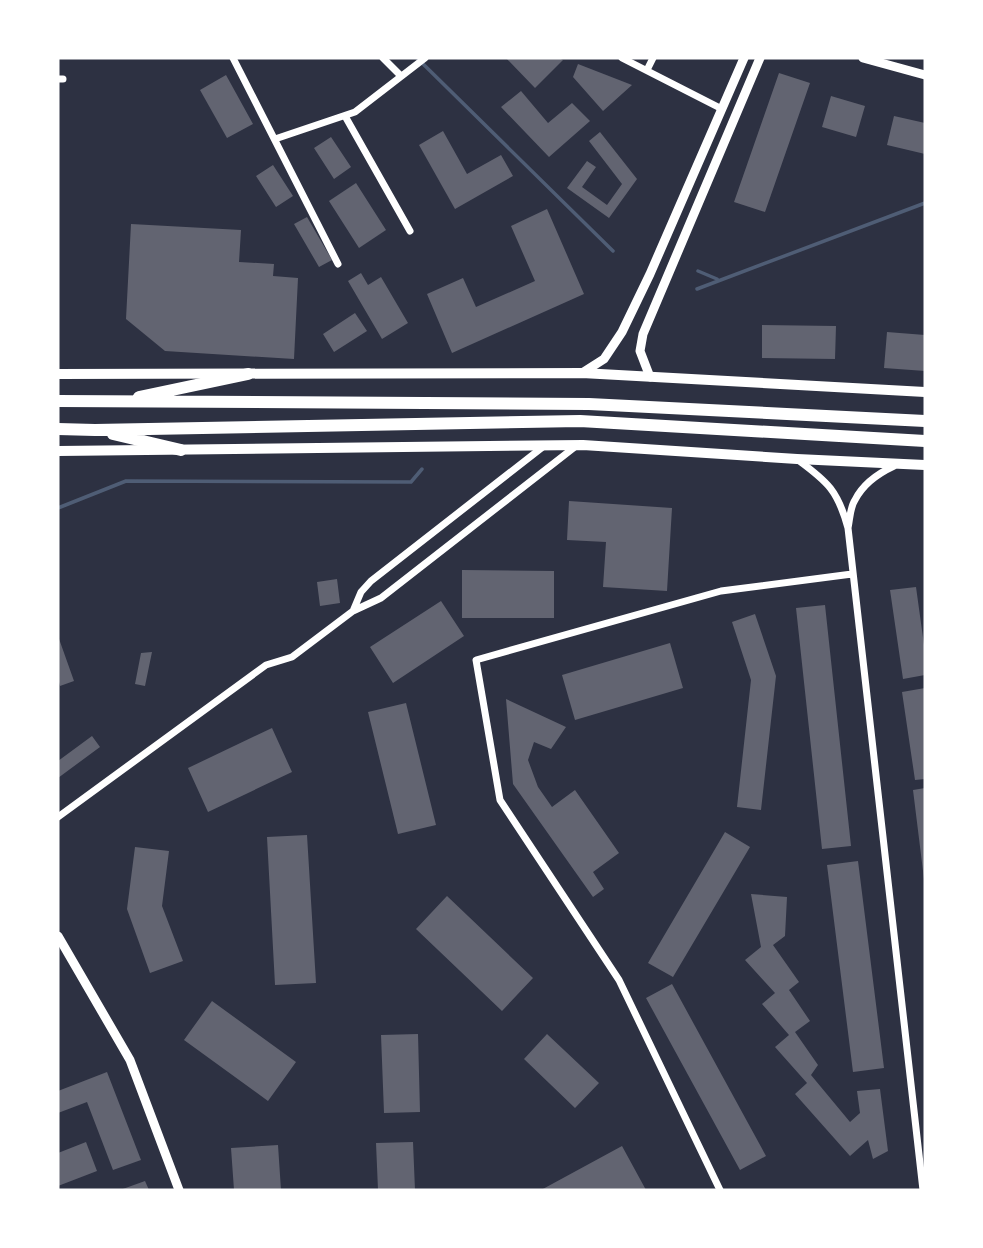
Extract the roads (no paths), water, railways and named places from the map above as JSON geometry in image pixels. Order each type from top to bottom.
[{"type":"highway","points":[[116,402],[248,374]]},
{"type":"highway","points":[[58,401],[589,404],[925,421]]},
{"type":"highway","points":[[58,429],[580,421],[925,441]]},
{"type":"highway","points":[[95,430],[181,450]]},
{"type":"main road","points":[[58,374],[582,373],[925,393]]},
{"type":"main road","points":[[58,451],[576,446],[925,465]]},
{"type":"street","points":[[233,58],[338,264]]},
{"type":"street","points":[[383,58],[401,76]]},
{"type":"street","points":[[275,139],[355,112],[425,58]]},
{"type":"street","points":[[622,58],[722,109]]},
{"type":"street","points":[[648,70],[653,58]]},
{"type":"street","points":[[582,373],[604,359],[622,332],[744,58]]},
{"type":"street","points":[[650,377],[640,351],[643,334],[760,58]]},
{"type":"street","points":[[863,58],[925,75]]},
{"type":"street","points":[[345,116],[410,231]]},
{"type":"street","points":[[353,611],[361,593],[371,581],[545,446]]},
{"type":"street","points":[[58,817],[267,665],[292,657],[353,611],[381,598],[576,446]]},
{"type":"street","points":[[797,459],[832,489],[842,506],[848,528],[923,1190]]},
{"type":"street","points":[[848,528],[853,501],[867,484],[883,471],[898,464]]},
{"type":"street","points":[[720,1190],[619,979],[500,800],[476,660],[721,591],[852,574]]},
{"type":"street","points":[[58,936],[130,1060],[179,1190]]},
{"type":"waterway","points":[[417,58],[613,251]]},
{"type":"waterway","points":[[697,289],[925,203]]},
{"type":"waterway","points":[[698,271],[717,279]]},
{"type":"waterway","points":[[58,508],[126,481],[411,482],[422,469]]}]
